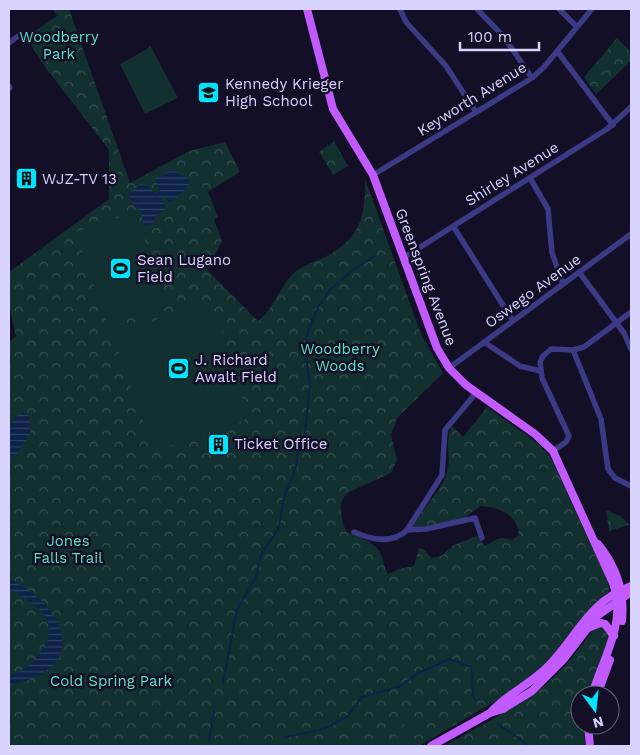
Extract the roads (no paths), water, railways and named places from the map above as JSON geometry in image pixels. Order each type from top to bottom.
[{"type":"main road","name":"Greenspring Avenue","points":[[308,9],[334,109],[373,175],[433,340],[450,368],[476,393],[535,434],[553,451],[620,595],[620,636],[602,685]]},
{"type":"main road","points":[[431,746],[490,713],[503,709],[539,685],[563,660],[597,616],[631,586]]},
{"type":"main road","points":[[490,713],[496,706],[527,685],[546,668],[587,616],[620,595],[631,592]]},
{"type":"main road","name":"Greenspring Avenue","points":[[596,685],[614,636],[620,595]]},
{"type":"main road","points":[[583,632],[600,623],[607,625],[614,636]]},
{"type":"street","points":[[400,9],[406,22],[446,66],[476,112]]},
{"type":"street","points":[[477,9],[504,37],[532,78]]},
{"type":"street","points":[[559,9],[577,27]]},
{"type":"street","name":"Keyworth Avenue","points":[[373,175],[532,78],[592,9]]},
{"type":"street","points":[[9,43],[22,34]]},
{"type":"street","points":[[558,50],[612,125]]},
{"type":"street","name":"Shirley Avenue","points":[[402,258],[612,125],[631,107]]},
{"type":"street","points":[[530,178],[548,209],[552,253],[563,284]]},
{"type":"street","points":[[454,226],[513,321]]},
{"type":"street","name":"Oswego Avenue","points":[[450,368],[631,234]]},
{"type":"street","points":[[579,272],[617,323],[631,349]]},
{"type":"street","points":[[553,451],[566,442],[569,436],[550,398],[540,371],[541,359],[548,351],[556,349],[573,350],[584,347],[631,312]]},
{"type":"street","points":[[484,342],[520,366],[540,371]]},
{"type":"street","points":[[573,350],[601,419],[608,468],[616,478],[631,486]]},
{"type":"street","points":[[354,532],[392,539],[402,536],[442,475],[445,430],[476,393]]},
{"type":"street","points":[[407,530],[421,530],[475,518],[482,538]]},
{"type":"water","points":[[171,169],[189,179],[189,185],[170,203],[164,197],[161,199],[166,208],[156,216],[152,224],[145,226],[139,208],[133,205],[128,192],[135,190],[140,184],[146,185],[156,194],[160,191],[155,178],[162,177]]},
{"type":"water","points":[[23,412],[28,414],[31,431],[18,453],[10,457],[8,445],[9,431],[14,420]]},
{"type":"water","points":[[9,579],[30,591],[46,605],[57,621],[62,637],[61,653],[52,666],[35,678],[9,685],[9,675],[23,670],[34,661],[47,641],[49,631],[48,622],[44,614],[29,601],[9,589]]},
{"type":"waterway","points":[[223,684],[237,609],[256,577],[261,555],[278,529],[285,495],[296,467],[298,451],[305,432],[310,386],[305,350],[308,331],[318,307],[329,291],[350,272],[375,256]]},
{"type":"waterway","points":[[285,737],[320,730],[335,723],[348,716],[362,697],[401,686],[418,673],[450,659],[471,667],[472,692],[475,700]]},
{"type":"waterway","points":[[208,746],[214,712]]},
{"type":"waterway","points":[[498,724],[530,746]]},
{"type":"place","name":"Kennedy Krieger High School","points":[[209,93]]},
{"type":"place","name":"WJZ-TV 13","points":[[26,179]]},
{"type":"place","name":"Sean Lugano Field","points":[[121,269]]},
{"type":"place","name":"J. Richard Awalt Field","points":[[179,369]]},
{"type":"place","name":"Ticket Office","points":[[218,444]]},
{"type":"park label","name":"Woodberry Park","points":[[59,46]]},
{"type":"park label","name":"Woodberry Woods","points":[[340,358]]},
{"type":"park label","name":"Jones Falls Trail","points":[[68,550]]},
{"type":"park label","name":"Cold Spring Park","points":[[111,681]]}]
